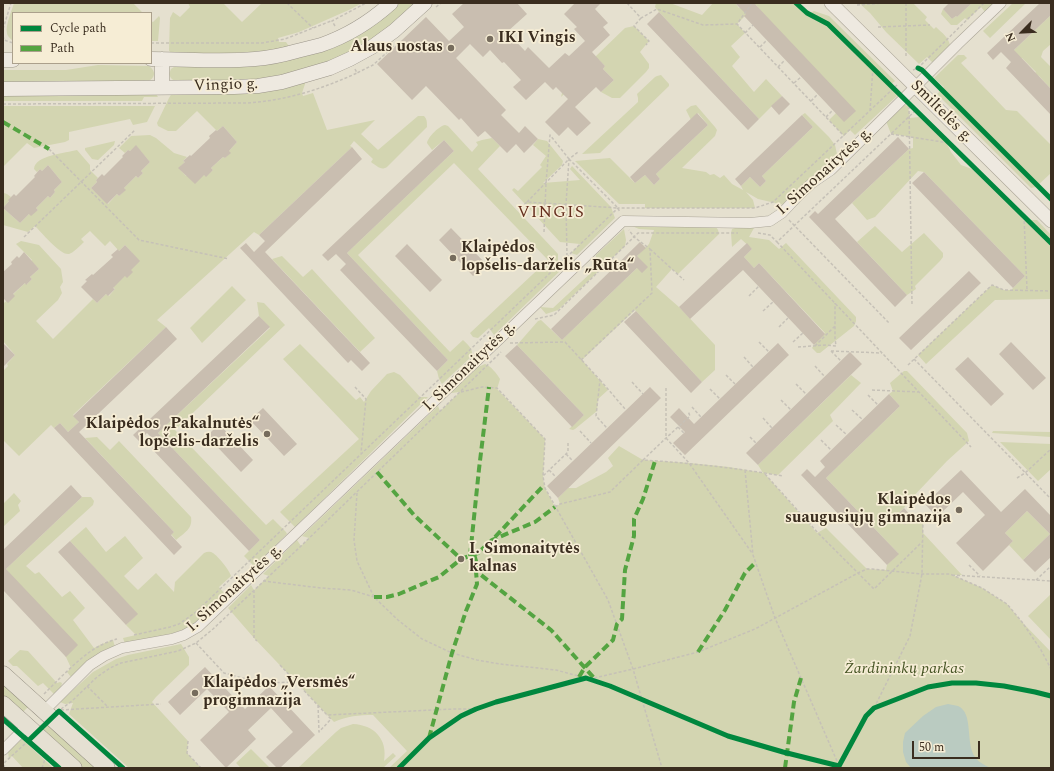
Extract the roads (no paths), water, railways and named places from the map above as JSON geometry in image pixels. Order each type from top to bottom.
[{"type":"main road","name":"Vingio g.","points":[[157,59],[234,60],[279,56],[321,45],[339,37],[367,22],[391,3]]},
{"type":"main road","name":"Vingio g.","points":[[3,88],[234,87],[258,86],[282,82],[330,68],[372,47],[394,31],[425,3]]},
{"type":"main road","points":[[157,59],[162,87]]},
{"type":"main road","points":[[3,674],[107,768]]},
{"type":"main road","points":[[3,704],[28,733],[74,768]]},
{"type":"street","name":"Smiltelės g.","points":[[831,3],[1051,221]]},
{"type":"street","name":"I. Simonaitytės g.","points":[[44,711],[90,665],[104,656],[122,648],[172,639],[184,635],[198,627],[623,221],[750,223],[770,221],[782,213],[808,188],[831,170],[1001,3]]},
{"type":"street","points":[[3,750],[28,733]]},
{"type":"place","name":"IKI Vingis","points":[[490,39]]},
{"type":"place","name":"Alaus uostas","points":[[451,48]]},
{"type":"place","name":"Klaipėdos lopšelis-darželis „Rūta“","points":[[453,258]]},
{"type":"place","name":"Klaipėdos „Pakalnutės“ lopšelis-darželis","points":[[267,434]]},
{"type":"place","name":"Klaipėdos suaugusiųjų gimnazija","points":[[959,510]]},
{"type":"place","name":"I. Simonaitytės kalnas","points":[[461,559]]},
{"type":"place","name":"Klaipėdos „Versmės“ progimnazija","points":[[195,693]]},
{"type":"district","name":"VINGIS","points":[[551,214]]},
{"type":"park label","name":"Žardininkų parkas","points":[[904,670]]}]
